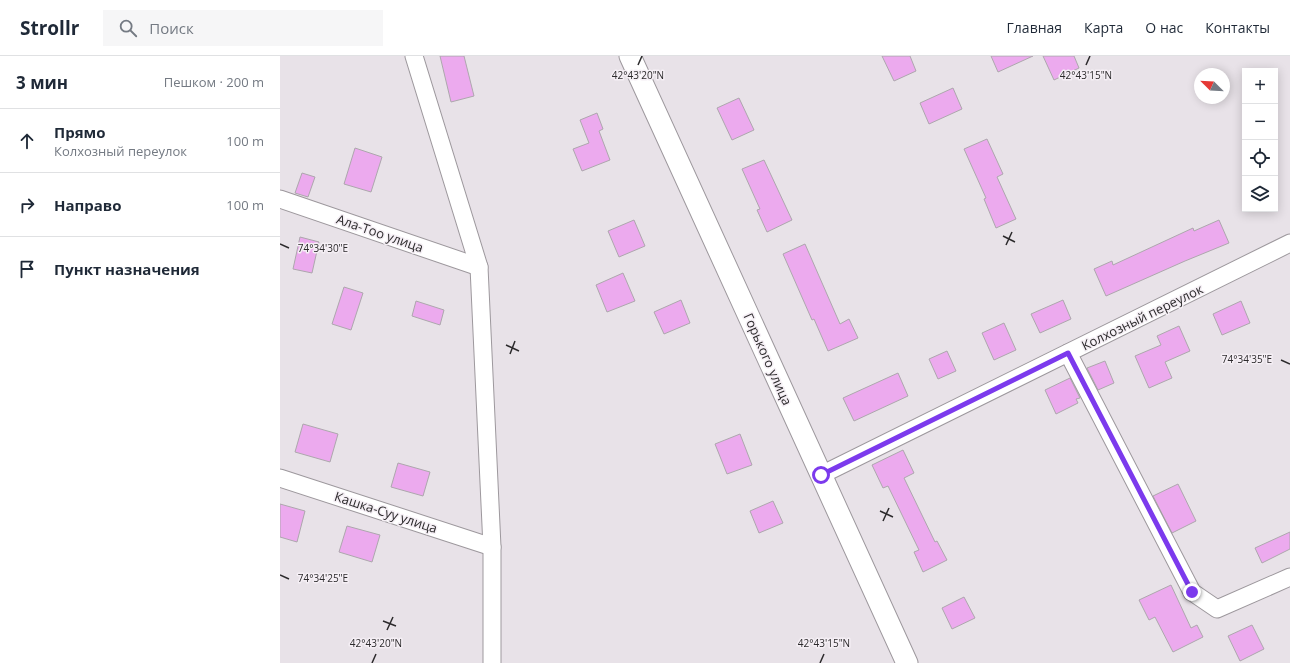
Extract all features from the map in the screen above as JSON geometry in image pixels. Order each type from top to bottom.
[{"type":"street","points":[[414,56],[479,267],[492,547],[492,663]]},
{"type":"street","name":"Горького улица","points":[[630,56],[907,663]]},
{"type":"street","name":"Ала-Тоо улица","points":[[280,199],[479,267]]},
{"type":"street","name":"Колхозный переулок","points":[[821,475],[1290,243]]},
{"type":"street","points":[[1068,353],[1192,592],[1217,609],[1290,577]]},
{"type":"street","name":"Кашка-Суу улица","points":[[280,478],[492,547]]},
{"type":"building","points":[[440,56],[464,56],[474,96],[451,102]]},
{"type":"building","points":[[882,56],[910,56],[916,71],[894,81]]},
{"type":"building","points":[[991,56],[1033,56],[998,72]]},
{"type":"building","points":[[1043,56],[1074,56],[1079,68],[1054,80]]},
{"type":"building","points":[[953,88],[962,109],[929,124],[920,103]]},
{"type":"building","points":[[739,98],[754,130],[732,140],[717,108]]},
{"type":"building","points":[[597,113],[603,129],[599,131],[610,160],[582,171],[573,149],[589,143],[580,120]]},
{"type":"building","points":[[987,139],[1003,174],[997,177],[1016,219],[996,228],[984,199],[986,198],[964,149]]},
{"type":"building","points":[[355,148],[382,157],[371,192],[344,184]]},
{"type":"building","points":[[764,160],[792,220],[767,232],[757,210],[760,209],[742,169]]},
{"type":"building","points":[[302,173],[315,177],[308,197],[295,193]]},
{"type":"building","points":[[634,220],[645,246],[619,257],[608,231]]},
{"type":"building","points":[[1219,220],[1229,243],[1106,296],[1094,269],[1112,261],[1113,265],[1193,228],[1194,231]]},
{"type":"building","points":[[300,237],[319,242],[312,273],[293,269]]},
{"type":"building","points":[[805,244],[840,324],[849,319],[858,338],[828,351],[814,319],[812,320],[783,254]]},
{"type":"building","points":[[623,273],[635,301],[607,312],[596,285]]},
{"type":"building","points":[[344,287],[363,293],[351,330],[332,324]]},
{"type":"building","points":[[681,300],[690,323],[664,334],[654,312]]},
{"type":"building","points":[[1063,300],[1071,319],[1040,333],[1031,314]]},
{"type":"building","points":[[416,301],[444,310],[440,325],[412,316]]},
{"type":"building","points":[[1241,301],[1250,323],[1222,335],[1213,314]]},
{"type":"building","points":[[1004,323],[1016,350],[994,360],[982,333]]},
{"type":"building","points":[[1179,326],[1190,351],[1165,362],[1172,378],[1149,388],[1135,356],[1161,345],[1157,336]]},
{"type":"building","points":[[947,351],[956,371],[938,379],[929,359]]},
{"type":"building","points":[[1105,361],[1114,383],[1098,390],[1087,368]]},
{"type":"building","points":[[898,373],[908,396],[854,421],[843,398]]},
{"type":"building","points":[[1070,378],[1080,398],[1076,399],[1078,403],[1056,414],[1045,390]]},
{"type":"building","points":[[303,424],[338,434],[330,462],[295,452]]},
{"type":"building","points":[[740,434],[752,465],[727,474],[715,444]]},
{"type":"building","points":[[903,450],[914,473],[904,478],[935,542],[937,541],[947,560],[923,572],[914,552],[919,550],[888,486],[883,488],[872,465]]},
{"type":"building","points":[[398,463],[430,472],[423,496],[391,487]]},
{"type":"building","points":[[1178,484],[1196,521],[1172,533],[1153,496]]},
{"type":"building","points":[[773,501],[783,523],[759,533],[750,511]]},
{"type":"building","points":[[280,504],[305,511],[297,542],[280,537]]},
{"type":"building","points":[[347,526],[380,535],[372,562],[339,552]]},
{"type":"building","points":[[1290,532],[1290,549],[1262,563],[1255,548]]},
{"type":"building","points":[[1171,585],[1191,628],[1197,625],[1203,637],[1173,652],[1155,617],[1149,620],[1139,600]]},
{"type":"building","points":[[964,597],[975,618],[952,629],[942,608]]},
{"type":"building","points":[[1252,625],[1264,649],[1240,661],[1228,636]]},
{"type":"route","points":[[821,475],[1068,353],[1192,592]]}]
